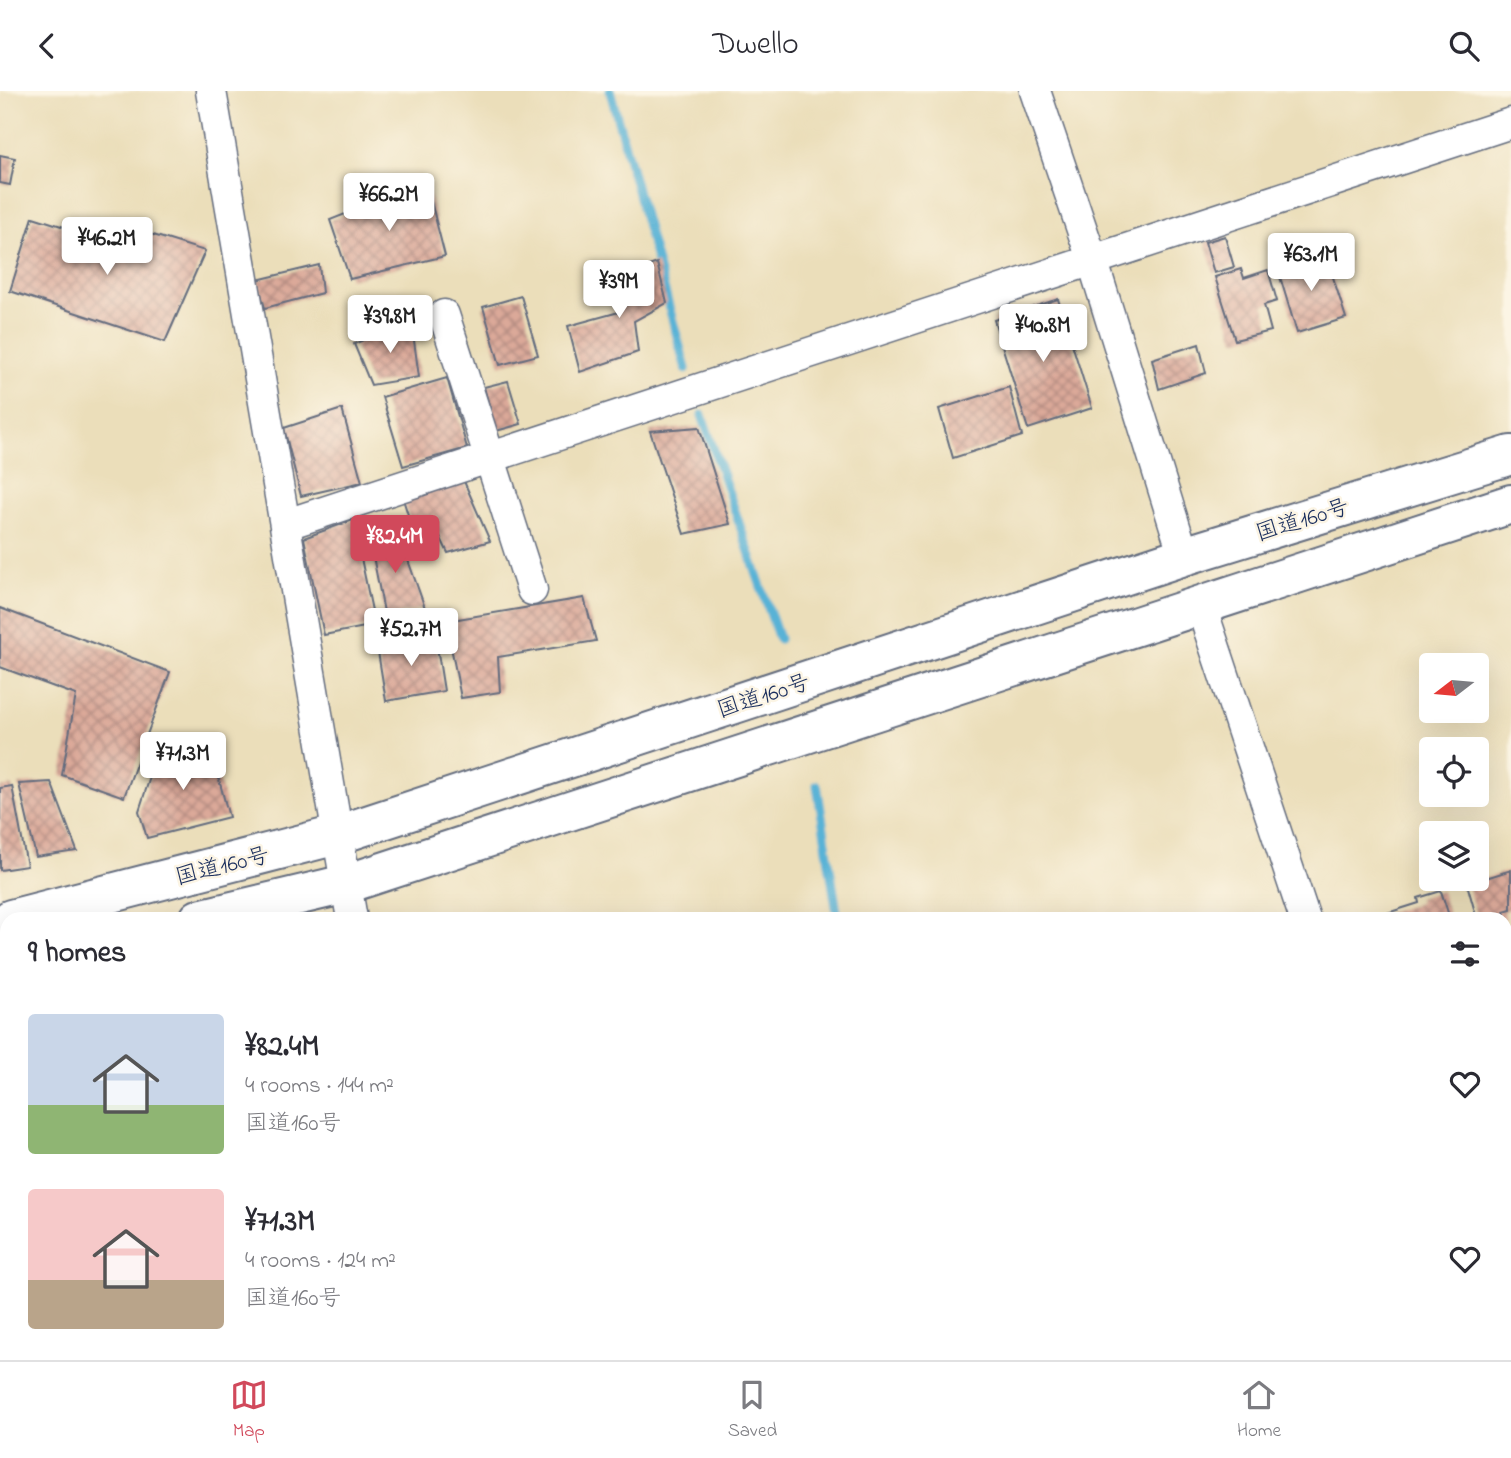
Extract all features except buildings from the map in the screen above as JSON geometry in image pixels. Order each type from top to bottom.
[{"type":"highway","name":"国道160号","points":[[36,912],[337,835],[1184,556],[1511,455]]},
{"type":"highway","name":"国道160号","points":[[261,912],[349,902],[1201,606],[1511,504]]},
{"type":"street","points":[[211,91],[287,524],[349,902]]},
{"type":"street","points":[[1035,91],[1093,262],[1184,556]]},
{"type":"street","points":[[287,524],[1511,123]]},
{"type":"street","points":[[443,315],[533,590]]},
{"type":"street","points":[[1201,606],[1303,912]]},
{"type":"waterway","points":[[610,91],[686,369]]},
{"type":"waterway","points":[[702,415],[779,639]]},
{"type":"waterway","points":[[817,785],[837,912]]}]
